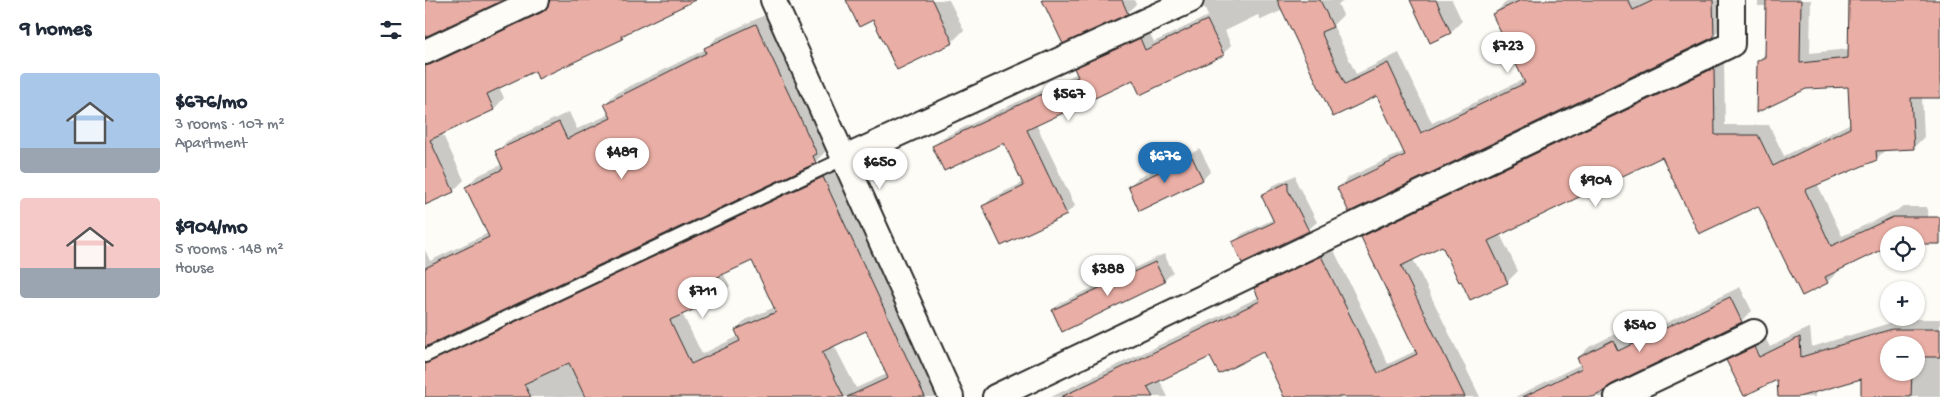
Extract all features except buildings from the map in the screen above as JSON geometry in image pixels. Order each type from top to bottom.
[{"type":"street","points":[[425,52],[536,0]]},
{"type":"street","points":[[773,0],[951,397]]},
{"type":"street","points":[[845,158],[1191,0]]},
{"type":"street","points":[[995,397],[1732,44],[1732,0]]},
{"type":"street","points":[[1617,397],[1647,390],[1753,332]]},
{"type":"lane","points":[[425,356],[845,158]]}]
